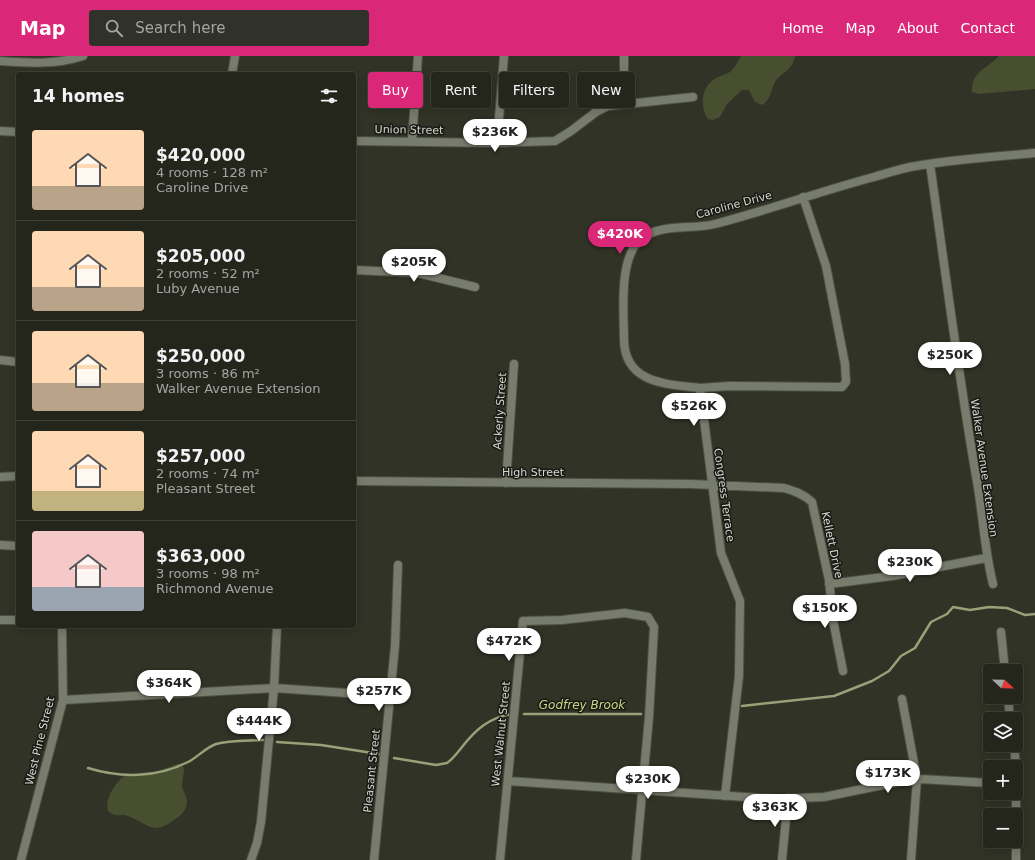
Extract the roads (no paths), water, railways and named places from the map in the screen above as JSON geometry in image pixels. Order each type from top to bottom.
[{"type":"street","points":[[0,62],[40,63],[70,60],[83,56]]},
{"type":"street","points":[[232,72],[235,56]]},
{"type":"street","points":[[412,141],[418,56]]},
{"type":"street","points":[[497,143],[504,56]]},
{"type":"street","points":[[624,56],[624,72]]},
{"type":"street","name":"Union Street","points":[[635,102],[693,97]]},
{"type":"street","name":"Union Street","points":[[356,141],[497,143],[555,141],[604,108]]},
{"type":"street","points":[[0,131],[16,132]]},
{"type":"street","name":"Caroline Drive","points":[[700,388],[664,384],[652,381],[642,376],[630,363],[624,344],[626,272],[634,247],[640,239],[651,233],[714,224],[803,197],[915,166],[1035,153]]},
{"type":"street","name":"Walker Avenue Extension","points":[[930,164],[966,420],[977,478],[986,558],[993,584]]},
{"type":"street","points":[[700,388],[729,386],[842,387],[846,382],[845,364],[826,266],[803,197]]},
{"type":"street","points":[[356,270],[418,273],[475,287]]},
{"type":"street","points":[[0,360],[16,362]]},
{"type":"street","name":"Ackerly Street","points":[[506,483],[514,364]]},
{"type":"street","name":"Congress Terrace","points":[[700,388],[721,553],[740,600],[739,676],[725,796]]},
{"type":"street","points":[[0,477],[16,476]]},
{"type":"street","name":"High Street","points":[[356,481],[712,485]]},
{"type":"street","name":"Kellett Drive","points":[[712,485],[784,488],[803,494],[812,502],[829,584],[833,620],[843,671]]},
{"type":"street","points":[[0,545],[16,546]]},
{"type":"street","points":[[829,584],[892,576],[986,558]]},
{"type":"street","name":"Pleasant Street","points":[[374,860],[397,619],[398,565]]},
{"type":"street","name":"West Walnut Street","points":[[500,860],[523,621],[562,620],[625,613],[648,617],[651,621],[654,627],[642,789]]},
{"type":"street","points":[[0,620],[16,620]]},
{"type":"street","name":"West Pine Street","points":[[21,860],[63,700],[62,628]]},
{"type":"street","points":[[251,860],[259,836],[261,822],[274,688],[278,628]]},
{"type":"street","points":[[1001,632],[1004,664]]},
{"type":"street","points":[[63,700],[274,688],[390,696]]},
{"type":"street","points":[[902,699],[917,780],[912,860]]},
{"type":"street","points":[[508,781],[642,789],[725,796],[788,798],[824,797],[917,780],[983,783]]},
{"type":"street","points":[[636,860],[642,789]]},
{"type":"street","points":[[782,860],[788,798]]},
{"type":"street","points":[[1016,800],[1016,860]]},
{"type":"waterway","name":"Godfrey Brook","points":[[742,706],[834,696],[872,681],[889,671],[901,656],[915,648],[931,622],[947,614],[953,607],[970,610],[989,607],[1007,608],[1025,615],[1035,614]]},
{"type":"waterway","name":"Godfrey Brook","points":[[394,758],[436,765],[447,763],[472,735],[484,725],[496,718],[511,714]]},
{"type":"waterway","name":"Godfrey Brook","points":[[524,714],[641,714]]},
{"type":"waterway","name":"Godfrey Brook","points":[[88,768],[113,774],[151,774],[188,762],[216,744],[233,741],[263,740]]},
{"type":"waterway","name":"Godfrey Brook","points":[[277,742],[321,745],[379,754]]}]
